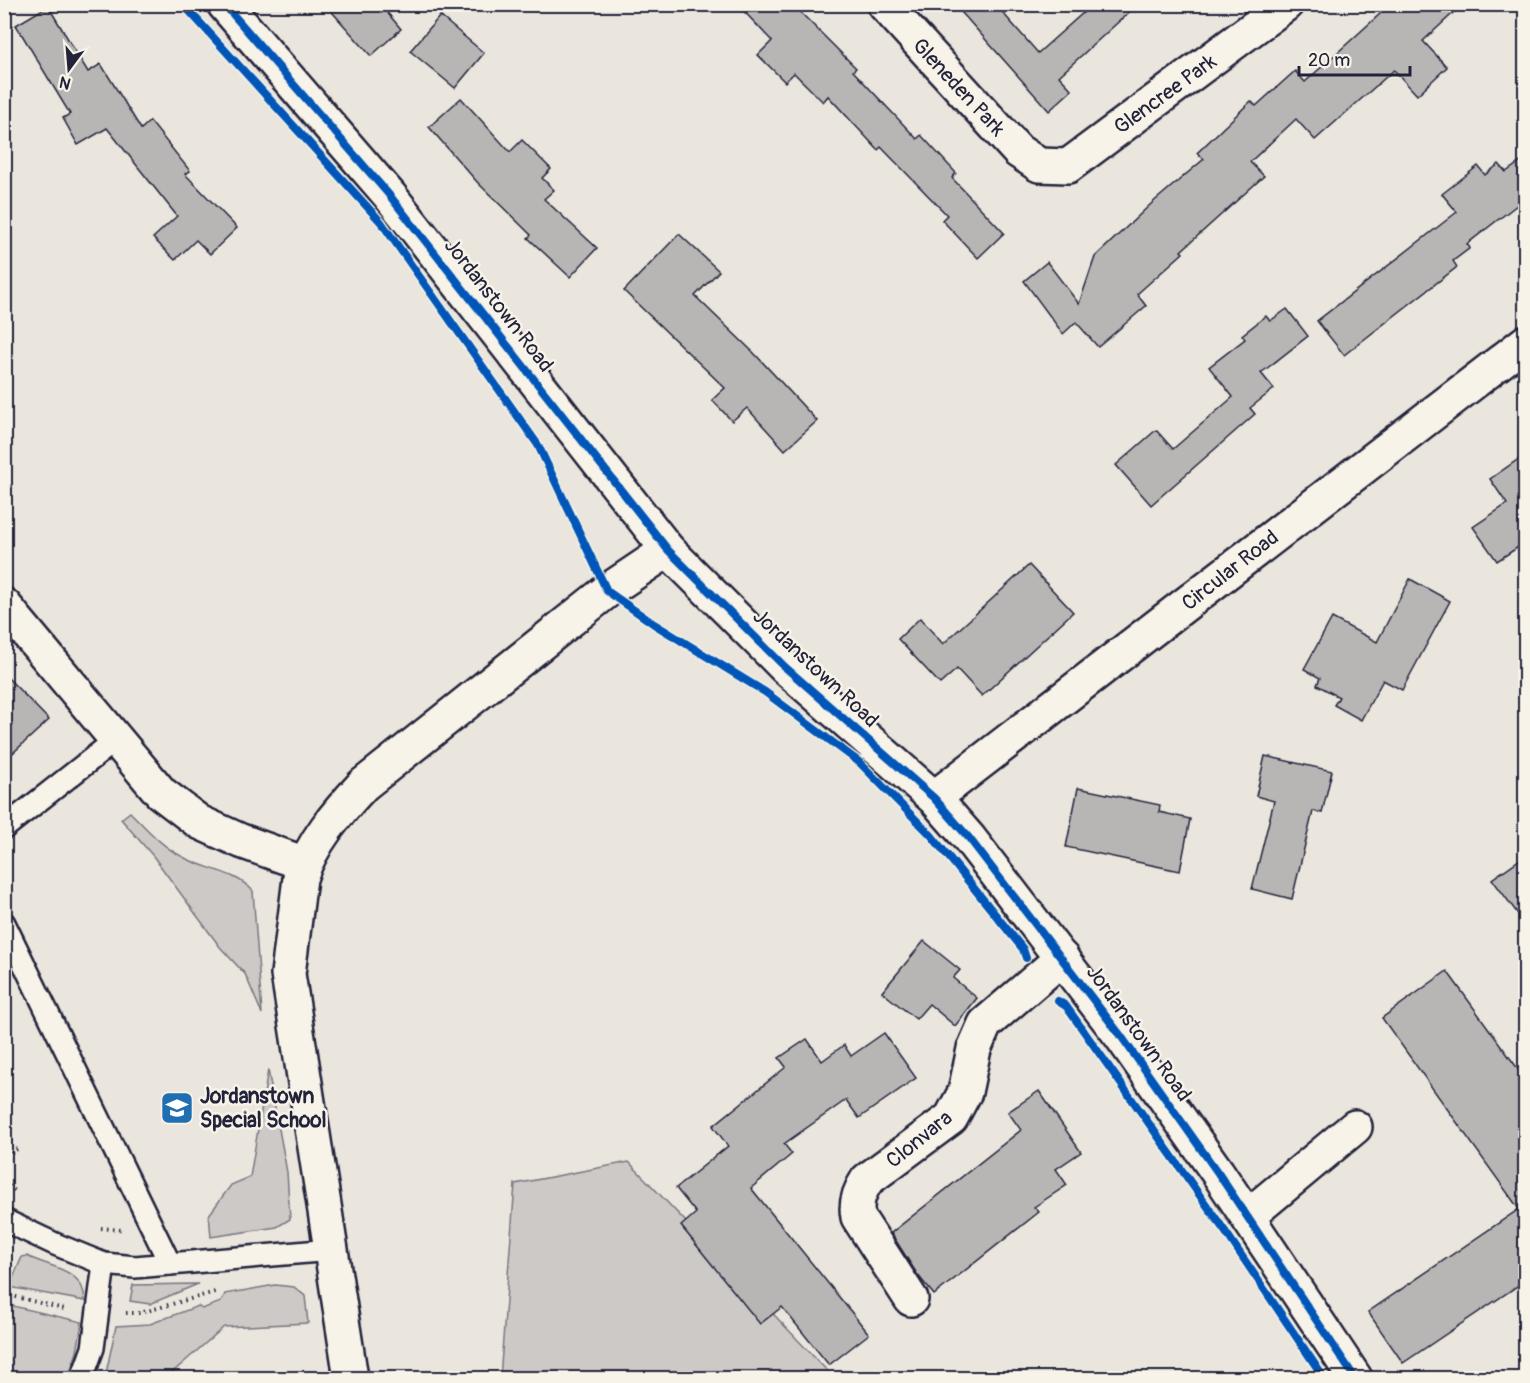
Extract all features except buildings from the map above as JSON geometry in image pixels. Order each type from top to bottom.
[{"type":"street","name":"Jordanstown Road","points":[[224,4],[390,196],[668,550],[785,667],[934,798],[969,838],[1121,1036],[1248,1216],[1355,1378]]},
{"type":"street","name":"Gleneden Park","points":[[884,4],[1018,151],[1039,165]]},
{"type":"street","name":"Glencree Park","points":[[1039,165],[1068,166],[1286,4]]},
{"type":"street","name":"Circular Road","points":[[934,798],[1526,342]]},
{"type":"street","points":[[351,1378],[288,974],[300,878],[305,864],[333,817],[363,785],[607,591],[668,550]]},
{"type":"street","points":[[4,605],[161,793],[199,822],[241,841],[305,864]]},
{"type":"street","name":"Clonvara","points":[[911,1299],[858,1217],[856,1207],[861,1189],[867,1179],[951,1118],[965,1092],[974,1049],[985,1024],[1062,958]]},
{"type":"street","points":[[1248,1216],[1355,1127]]},
{"type":"lane","points":[[4,828],[117,739]]},
{"type":"lane","points":[[4,923],[170,1264]]},
{"type":"lane","points":[[4,1220],[104,1264],[135,1267],[331,1250]]},
{"type":"lane","points":[[82,1378],[93,1348],[104,1264]]},
{"type":"path","points":[[4,1163],[13,1151],[19,1148]]},
{"type":"path","points":[[4,1182],[24,1196]]},
{"type":"path","points":[[95,1228],[154,1232]]},
{"type":"path","points":[[4,1294],[69,1310],[140,1313],[217,1292],[250,1257]]},
{"type":"shaded area","points":[[130,812],[175,853],[238,879],[253,891],[262,1014],[245,974],[220,947],[153,856],[121,819]]},
{"type":"shaded area","points":[[268,1070],[287,1172],[290,1219],[277,1227],[211,1237],[209,1215],[231,1185],[250,1177]]},
{"type":"shaded area","points":[[629,1162],[834,1378],[500,1378],[515,1184]]},
{"type":"shaded area","points":[[27,1256],[72,1275],[83,1290],[85,1301],[9,1287],[22,1257]]},
{"type":"shaded area","points":[[198,1284],[150,1304],[130,1301],[133,1285]]},
{"type":"shaded area","points":[[275,1285],[294,1287],[305,1296],[308,1323],[224,1327],[166,1378],[105,1378],[116,1326],[150,1324],[198,1306],[202,1309],[221,1302],[225,1294]]},
{"type":"shaded area","points":[[4,1304],[82,1322],[77,1352],[68,1378],[5,1378]]},
{"type":"cycle path","points":[[183,4],[381,222],[538,445],[607,591],[654,624],[765,692],[859,762],[931,835],[1023,949],[1026,958]]},
{"type":"cycle path","points":[[224,4],[390,196],[668,550],[785,667],[934,798],[969,838],[1121,1036],[1218,1173],[1355,1378]]},
{"type":"cycle path","points":[[1058,1001],[1066,1006],[1227,1234],[1324,1378]]},
{"type":"place","name":"Jordanstown Special School","points":[[177,1108]]}]
